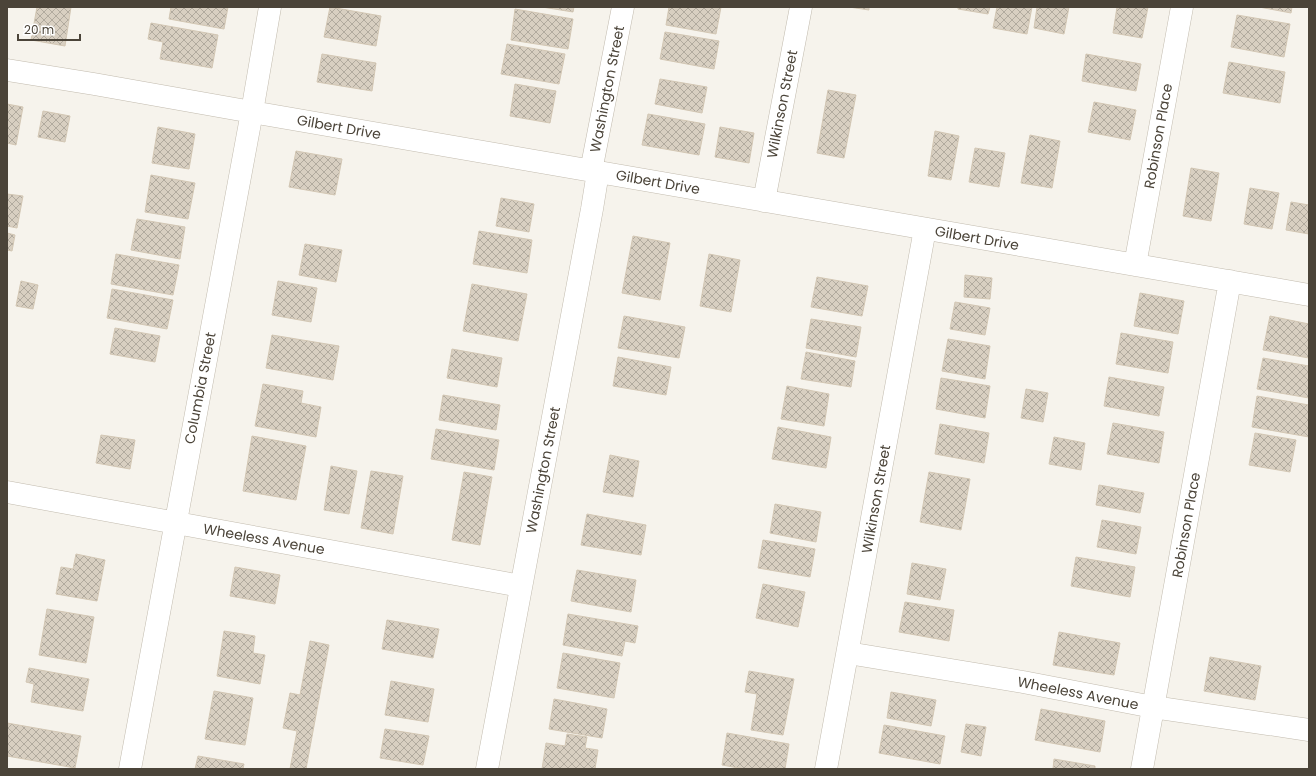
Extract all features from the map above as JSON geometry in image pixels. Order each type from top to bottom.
[{"type":"street","name":"Columbia Street","points":[[130,769],[252,112],[270,7]]},
{"type":"street","name":"Washington Street","points":[[487,769],[592,209],[595,171],[623,7]]},
{"type":"street","name":"Wilkinson Street","points":[[764,201],[801,7]]},
{"type":"street","name":"Robinson Place","points":[[1135,265],[1182,7]]},
{"type":"street","name":"Gilbert Drive","points":[[7,70],[101,85],[1309,295]]},
{"type":"street","name":"Wilkinson Street","points":[[826,769],[925,229]]},
{"type":"street","name":"Robinson Place","points":[[1142,769],[1230,282]]},
{"type":"street","name":"Wheeless Avenue","points":[[7,492],[521,586]]},
{"type":"street","name":"Wheeless Avenue","points":[[848,653],[1023,682],[1153,707],[1309,730]]},
{"type":"building","points":[[37,7],[71,7],[65,46],[31,40]]},
{"type":"building","points":[[171,7],[228,7],[224,29],[169,19]]},
{"type":"building","points":[[330,7],[381,16],[376,46],[324,37]]},
{"type":"building","points":[[542,7],[574,7],[573,12]]},
{"type":"building","points":[[669,7],[721,7],[716,34],[666,25]]},
{"type":"building","points":[[849,7],[869,7],[869,10]]},
{"type":"building","points":[[958,7],[990,7],[988,14],[958,9]]},
{"type":"building","points":[[997,7],[1032,7],[1027,34],[993,28]]},
{"type":"building","points":[[1037,7],[1069,7],[1064,34],[1034,28]]},
{"type":"building","points":[[1117,7],[1148,7],[1142,38],[1113,33]]},
{"type":"building","points":[[1259,7],[1292,7],[1291,13]]},
{"type":"building","points":[[515,9],[573,19],[568,49],[511,40]]},
{"type":"building","points":[[1237,15],[1290,24],[1284,57],[1231,47]]},
{"type":"building","points":[[151,23],[218,35],[212,68],[160,59],[163,42],[148,39]]},
{"type":"building","points":[[665,32],[719,41],[714,69],[660,59]]},
{"type":"building","points":[[507,44],[565,54],[559,84],[501,74]]},
{"type":"building","points":[[322,54],[376,63],[372,91],[317,82]]},
{"type":"building","points":[[1086,54],[1141,64],[1136,91],[1082,81]]},
{"type":"building","points":[[1229,62],[1285,72],[1280,103],[1223,93]]},
{"type":"building","points":[[660,79],[707,87],[702,113],[655,104]]},
{"type":"building","points":[[515,84],[556,91],[550,123],[510,116]]},
{"type":"building","points":[[828,90],[856,95],[844,158],[817,153]]},
{"type":"building","points":[[1094,102],[1136,110],[1130,140],[1088,132]]},
{"type":"building","points":[[7,104],[23,107],[16,145],[7,143]]},
{"type":"building","points":[[43,111],[70,116],[65,142],[38,137]]},
{"type":"building","points":[[648,114],[705,124],[699,155],[642,145]]},
{"type":"building","points":[[158,127],[195,134],[189,169],[152,163]]},
{"type":"building","points":[[720,127],[754,133],[749,163],[715,157]]},
{"type":"building","points":[[935,131],[959,136],[951,180],[928,176]]},
{"type":"building","points":[[1030,135],[1060,141],[1052,188],[1021,183]]},
{"type":"building","points":[[975,148],[1005,153],[999,187],[969,182]]},
{"type":"building","points":[[296,151],[342,159],[335,195],[289,187]]},
{"type":"building","points":[[1191,168],[1219,173],[1211,221],[1183,216]]},
{"type":"building","points":[[151,175],[195,183],[188,219],[145,212]]},
{"type":"building","points":[[1250,188],[1279,193],[1272,229],[1244,224]]},
{"type":"building","points":[[7,194],[23,196],[17,228],[7,226]]},
{"type":"building","points":[[501,198],[534,204],[529,232],[496,226]]},
{"type":"building","points":[[1291,202],[1309,205],[1309,234],[1286,230]]},
{"type":"building","points":[[137,219],[185,227],[180,259],[131,250]]},
{"type":"building","points":[[479,231],[532,240],[527,273],[473,264]]},
{"type":"building","points":[[7,233],[15,235],[12,251],[7,250]]},
{"type":"building","points":[[633,236],[670,243],[660,300],[622,293]]},
{"type":"building","points":[[305,244],[342,250],[336,282],[299,275]]},
{"type":"building","points":[[116,254],[179,265],[173,295],[111,284]]},
{"type":"building","points":[[709,254],[740,260],[731,312],[700,306]]},
{"type":"building","points":[[965,275],[992,278],[990,299],[964,297]]},
{"type":"building","points":[[817,277],[868,286],[862,316],[811,307]]},
{"type":"building","points":[[21,281],[38,285],[33,309],[16,306]]},
{"type":"building","points":[[278,281],[317,288],[311,322],[272,315]]},
{"type":"building","points":[[472,284],[527,294],[518,341],[463,331]]},
{"type":"building","points":[[112,289],[173,300],[167,329],[107,318]]},
{"type":"building","points":[[1140,293],[1184,301],[1178,334],[1134,326]]},
{"type":"building","points":[[955,302],[990,308],[985,335],[950,329]]},
{"type":"building","points":[[624,316],[685,327],[679,358],[618,348]]},
{"type":"building","points":[[1270,316],[1309,324],[1309,358],[1263,350]]},
{"type":"building","points":[[811,319],[861,327],[856,357],[806,348]]},
{"type":"building","points":[[115,328],[160,336],[155,362],[110,354]]},
{"type":"building","points":[[1121,333],[1173,342],[1168,373],[1116,364]]},
{"type":"building","points":[[272,335],[339,346],[333,380],[266,368]]},
{"type":"building","points":[[948,339],[990,346],[985,379],[942,371]]},
{"type":"building","points":[[452,349],[502,358],[497,387],[447,378]]},
{"type":"building","points":[[806,352],[855,361],[851,387],[801,379]]},
{"type":"building","points":[[618,357],[671,367],[666,395],[613,386]]},
{"type":"building","points":[[1263,358],[1309,366],[1309,398],[1257,389]]},
{"type":"building","points":[[1109,377],[1164,387],[1159,416],[1104,406]]},
{"type":"building","points":[[941,378],[990,386],[985,418],[936,409]]},
{"type":"building","points":[[263,384],[303,391],[301,403],[321,407],[316,437],[255,426]]},
{"type":"building","points":[[787,386],[829,394],[824,426],[781,419]]},
{"type":"building","points":[[1026,389],[1048,393],[1043,422],[1021,418]]},
{"type":"building","points":[[443,395],[500,405],[496,430],[439,420]]},
{"type":"building","points":[[1257,396],[1309,405],[1309,437],[1252,427]]},
{"type":"building","points":[[1113,423],[1164,432],[1159,463],[1107,454]]},
{"type":"building","points":[[940,424],[989,433],[984,463],[935,454]]},
{"type":"building","points":[[778,427],[831,437],[826,468],[772,459]]},
{"type":"building","points":[[436,429],[499,440],[494,470],[431,459]]},
{"type":"building","points":[[1255,433],[1296,440],[1290,472],[1249,465]]},
{"type":"building","points":[[101,435],[135,440],[130,469],[96,463]]},
{"type":"building","points":[[252,436],[306,446],[296,500],[243,491]]},
{"type":"building","points":[[1054,437],[1085,443],[1081,470],[1049,464]]},
{"type":"building","points":[[610,455],[639,461],[633,497],[603,492]]},
{"type":"building","points":[[331,466],[357,471],[349,514],[324,510]]},
{"type":"building","points":[[371,471],[403,476],[393,534],[361,528]]},
{"type":"building","points":[[464,472],[492,477],[480,545],[452,540]]},
{"type":"building","points":[[929,472],[970,479],[961,530],[920,522]]},
{"type":"building","points":[[1099,485],[1144,493],[1140,513],[1096,505]]},
{"type":"building","points":[[775,504],[821,512],[816,542],[770,533]]},
{"type":"building","points":[[587,514],[646,525],[641,555],[581,545]]},
{"type":"building","points":[[1102,520],[1141,527],[1136,554],[1097,547]]},
{"type":"building","points":[[763,540],[815,549],[810,577],[758,568]]},
{"type":"building","points":[[76,554],[105,560],[97,601],[56,594],[61,567],[73,569]]},
{"type":"building","points":[[1076,557],[1135,567],[1130,597],[1071,586]]},
{"type":"building","points":[[912,563],[946,569],[940,600],[907,594]]},
{"type":"building","points":[[235,567],[280,575],[275,604],[230,596]]},
{"type":"building","points":[[577,570],[636,580],[631,612],[571,601]]},
{"type":"building","points":[[763,584],[805,592],[798,627],[756,618]]},
{"type":"building","points":[[905,602],[954,610],[949,641],[899,632]]},
{"type":"building","points":[[47,609],[94,617],[86,663],[39,655]]},
{"type":"building","points":[[568,614],[638,626],[635,643],[625,641],[622,656],[563,645]]},
{"type":"building","points":[[387,620],[439,629],[433,658],[382,649]]},
{"type":"building","points":[[224,631],[255,636],[253,653],[265,655],[260,684],[217,676]]},
{"type":"building","points":[[1059,632],[1120,643],[1114,675],[1053,665]]},
{"type":"building","points":[[310,641],[329,645],[306,769],[290,769],[297,731],[283,728],[290,693],[300,695]]},
{"type":"building","points":[[563,653],[620,663],[614,698],[557,688]]},
{"type":"building","points":[[1210,657],[1261,666],[1255,700],[1204,691]]},
{"type":"building","points":[[29,668],[89,679],[83,711],[31,702],[34,684],[26,682]]},
{"type":"building","points":[[749,671],[794,679],[783,735],[751,730],[757,694],[745,692]]},
{"type":"building","points":[[391,681],[434,689],[428,722],[385,715]]},
{"type":"building","points":[[214,691],[253,698],[245,745],[205,739]]},
{"type":"building","points":[[891,692],[936,700],[931,726],[887,718]]},
{"type":"building","points":[[554,699],[607,709],[602,738],[549,729]]},
{"type":"building","points":[[1041,709],[1105,721],[1100,752],[1035,740]]},
{"type":"building","points":[[7,723],[81,736],[75,768],[7,756]]},
{"type":"building","points":[[966,724],[986,727],[981,756],[961,752]]},
{"type":"building","points":[[884,725],[945,736],[940,764],[879,753]]},
{"type":"building","points":[[385,729],[429,736],[423,765],[380,758]]},
{"type":"building","points":[[727,733],[789,744],[785,769],[744,769],[722,765]]},
{"type":"building","points":[[567,734],[587,737],[585,748],[598,750],[595,769],[542,769],[546,743],[565,746]]},
{"type":"building","points":[[198,756],[244,764],[243,769],[195,769]]},
{"type":"building","points":[[1054,759],[1095,766],[1095,769],[1053,769]]}]
